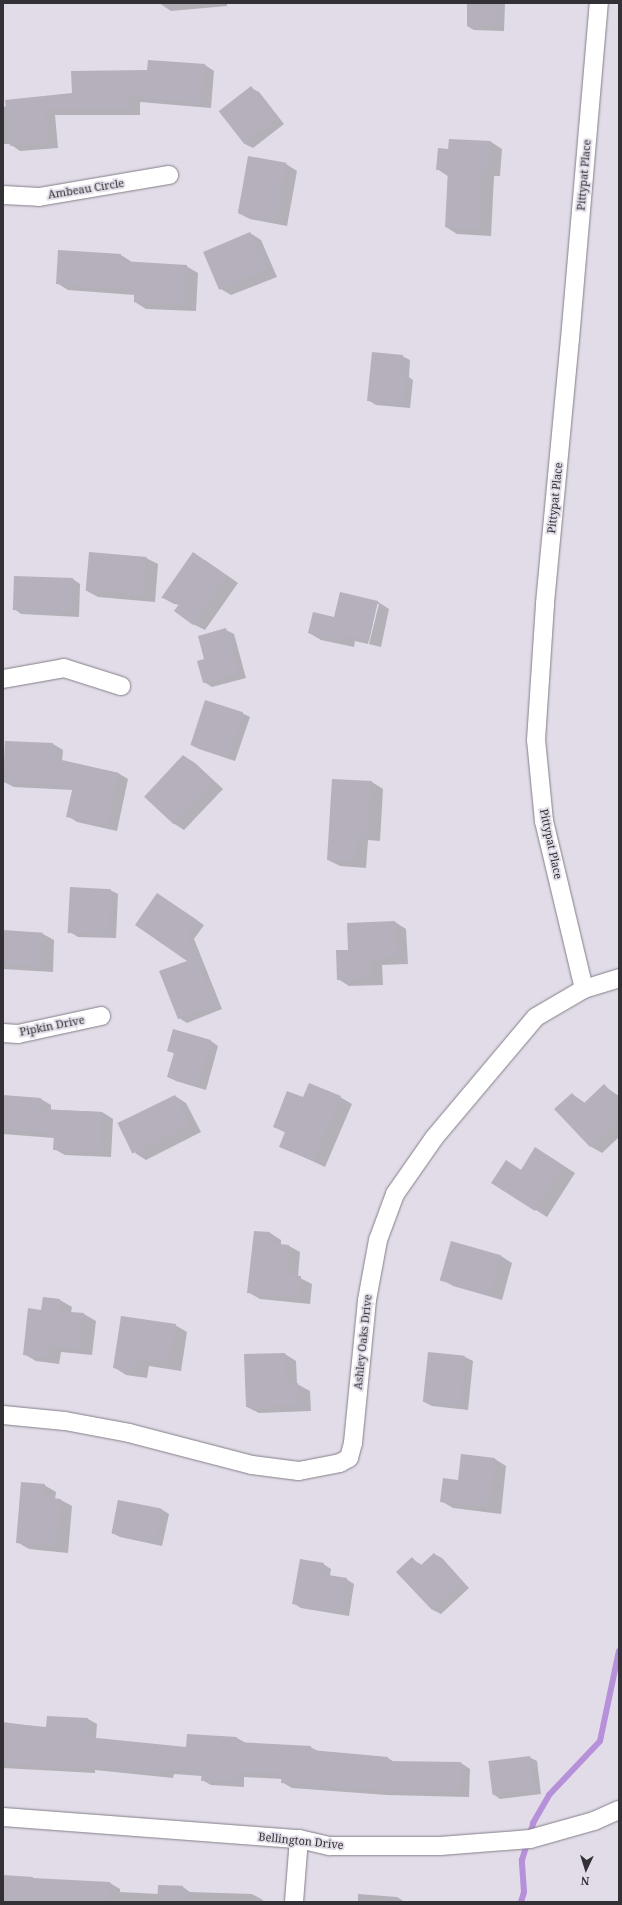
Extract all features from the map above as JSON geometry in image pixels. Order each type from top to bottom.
[{"type":"street","name":"Pittypat Place","points":[[584,989],[544,821],[536,740],[544,603],[571,325],[599,3]]},
{"type":"street","name":"Ambeau Circle","points":[[3,195],[39,197],[169,175]]},
{"type":"street","points":[[3,679],[64,668],[122,686]]},
{"type":"street","name":"Ashley Oaks Drive","points":[[3,1415],[65,1421],[130,1433],[252,1465],[299,1471],[340,1463],[349,1458],[353,1443],[367,1300],[371,1277],[378,1240],[395,1194],[434,1138],[536,1017],[584,989],[619,978]]},
{"type":"street","name":"Pipkin Drive","points":[[3,1033],[18,1034],[101,1016]]},
{"type":"street","name":"Bellington Drive","points":[[3,1817],[299,1839],[330,1846],[440,1846],[530,1839],[594,1821],[619,1810]]},
{"type":"street","points":[[294,1902],[299,1839]]},
{"type":"building","points":[[467,3],[498,3],[498,26],[467,26]]},
{"type":"building","points":[[148,60],[205,64],[202,103],[131,97],[131,109],[45,110],[49,142],[10,146],[5,100],[72,93],[71,71],[147,70]]},
{"type":"building","points":[[251,86],[277,119],[245,144],[219,111]]},
{"type":"building","points":[[449,139],[491,141],[489,170],[483,170],[480,230],[445,227],[448,170],[436,170],[438,148],[448,149]]},
{"type":"building","points":[[248,156],[286,163],[276,220],[238,213]]},
{"type":"building","points":[[250,232],[266,270],[219,290],[203,252]]},
{"type":"building","points":[[58,250],[121,254],[121,261],[187,265],[185,305],[134,302],[134,290],[56,284]]},
{"type":"building","points":[[372,352],[403,355],[401,374],[406,374],[403,404],[367,401]]},
{"type":"building","points":[[89,552],[147,557],[143,596],[86,591]]},
{"type":"building","points":[[193,552],[227,576],[193,625],[174,611],[182,600],[161,598]]},
{"type":"building","points":[[14,576],[73,578],[72,612],[13,610]]},
{"type":"building","points":[[340,592],[378,601],[369,641],[344,635],[343,641],[308,633],[313,612],[334,617]]},
{"type":"building","points":[[226,628],[239,673],[203,683],[197,661],[204,659],[198,636]]},
{"type":"building","points":[[205,700],[243,712],[229,757],[190,745]]},
{"type":"building","points":[[5,741],[53,743],[53,758],[119,773],[107,826],[66,817],[73,786],[3,782]]},
{"type":"building","points":[[183,755],[212,782],[173,824],[144,797]]},
{"type":"building","points":[[332,779],[372,781],[369,835],[357,834],[355,862],[327,860]]},
{"type":"building","points":[[70,887],[111,889],[109,935],[68,933]]},
{"type":"building","points":[[157,893],[197,920],[187,934],[215,1005],[178,1019],[159,971],[187,961],[135,925]]},
{"type":"building","points":[[395,921],[397,957],[371,958],[372,978],[337,980],[336,950],[348,950],[347,923]]},
{"type":"building","points":[[3,930],[43,933],[41,967],[3,964]]},
{"type":"building","points":[[173,1029],[211,1040],[198,1086],[167,1077],[174,1053],[167,1051]]},
{"type":"building","points":[[309,1083],[341,1096],[313,1161],[279,1147],[285,1132],[273,1127],[287,1091],[303,1097]]},
{"type":"building","points":[[604,1084],[619,1100],[619,1120],[590,1147],[554,1109],[572,1093],[582,1105]]},
{"type":"building","points":[[3,1095],[41,1098],[40,1109],[102,1112],[101,1152],[53,1150],[54,1133],[3,1129]]},
{"type":"building","points":[[175,1095],[190,1126],[132,1154],[117,1123]]},
{"type":"building","points":[[535,1147],[564,1166],[535,1211],[491,1183],[506,1160],[521,1170]]},
{"type":"building","points":[[254,1231],[270,1232],[269,1243],[289,1245],[286,1275],[301,1276],[299,1298],[247,1293]]},
{"type":"building","points":[[451,1241],[501,1255],[490,1295],[440,1280]]},
{"type":"building","points":[[43,1297],[60,1299],[59,1311],[84,1313],[80,1349],[49,1346],[48,1358],[23,1355],[28,1308],[41,1310]]},
{"type":"building","points":[[121,1316],[176,1324],[169,1365],[137,1360],[136,1372],[113,1368]]},
{"type":"building","points":[[428,1352],[465,1356],[460,1406],[423,1402]]},
{"type":"building","points":[[285,1353],[286,1384],[298,1383],[299,1405],[246,1407],[244,1354]]},
{"type":"building","points":[[461,1454],[495,1458],[489,1508],[440,1502],[443,1478],[458,1480]]},
{"type":"building","points":[[21,1482],[45,1484],[43,1497],[61,1499],[57,1547],[16,1543]]},
{"type":"building","points":[[118,1500],[161,1508],[155,1542],[112,1533]]},
{"type":"building","points":[[434,1553],[462,1583],[432,1610],[396,1572],[412,1557],[420,1566]]},
{"type":"building","points":[[300,1559],[324,1563],[322,1574],[347,1578],[341,1612],[292,1604]]},
{"type":"building","points":[[47,1716],[88,1718],[87,1737],[186,1747],[187,1734],[237,1737],[237,1742],[311,1746],[311,1750],[388,1757],[388,1761],[461,1762],[460,1792],[377,1790],[281,1783],[282,1774],[235,1772],[235,1782],[201,1781],[202,1771],[164,1770],[164,1773],[86,1766],[86,1768],[3,1765],[3,1723],[46,1727]]},
{"type":"building","points":[[530,1756],[534,1790],[492,1795],[488,1761]]},
{"type":"building","points":[[3,1875],[110,1882],[109,1902],[3,1902]]},
{"type":"building","points":[[158,1885],[183,1886],[182,1902],[157,1902]]},
{"type":"waterway","points":[[521,1902],[524,1892],[522,1860],[533,1823],[549,1795],[600,1741],[619,1651]]}]
